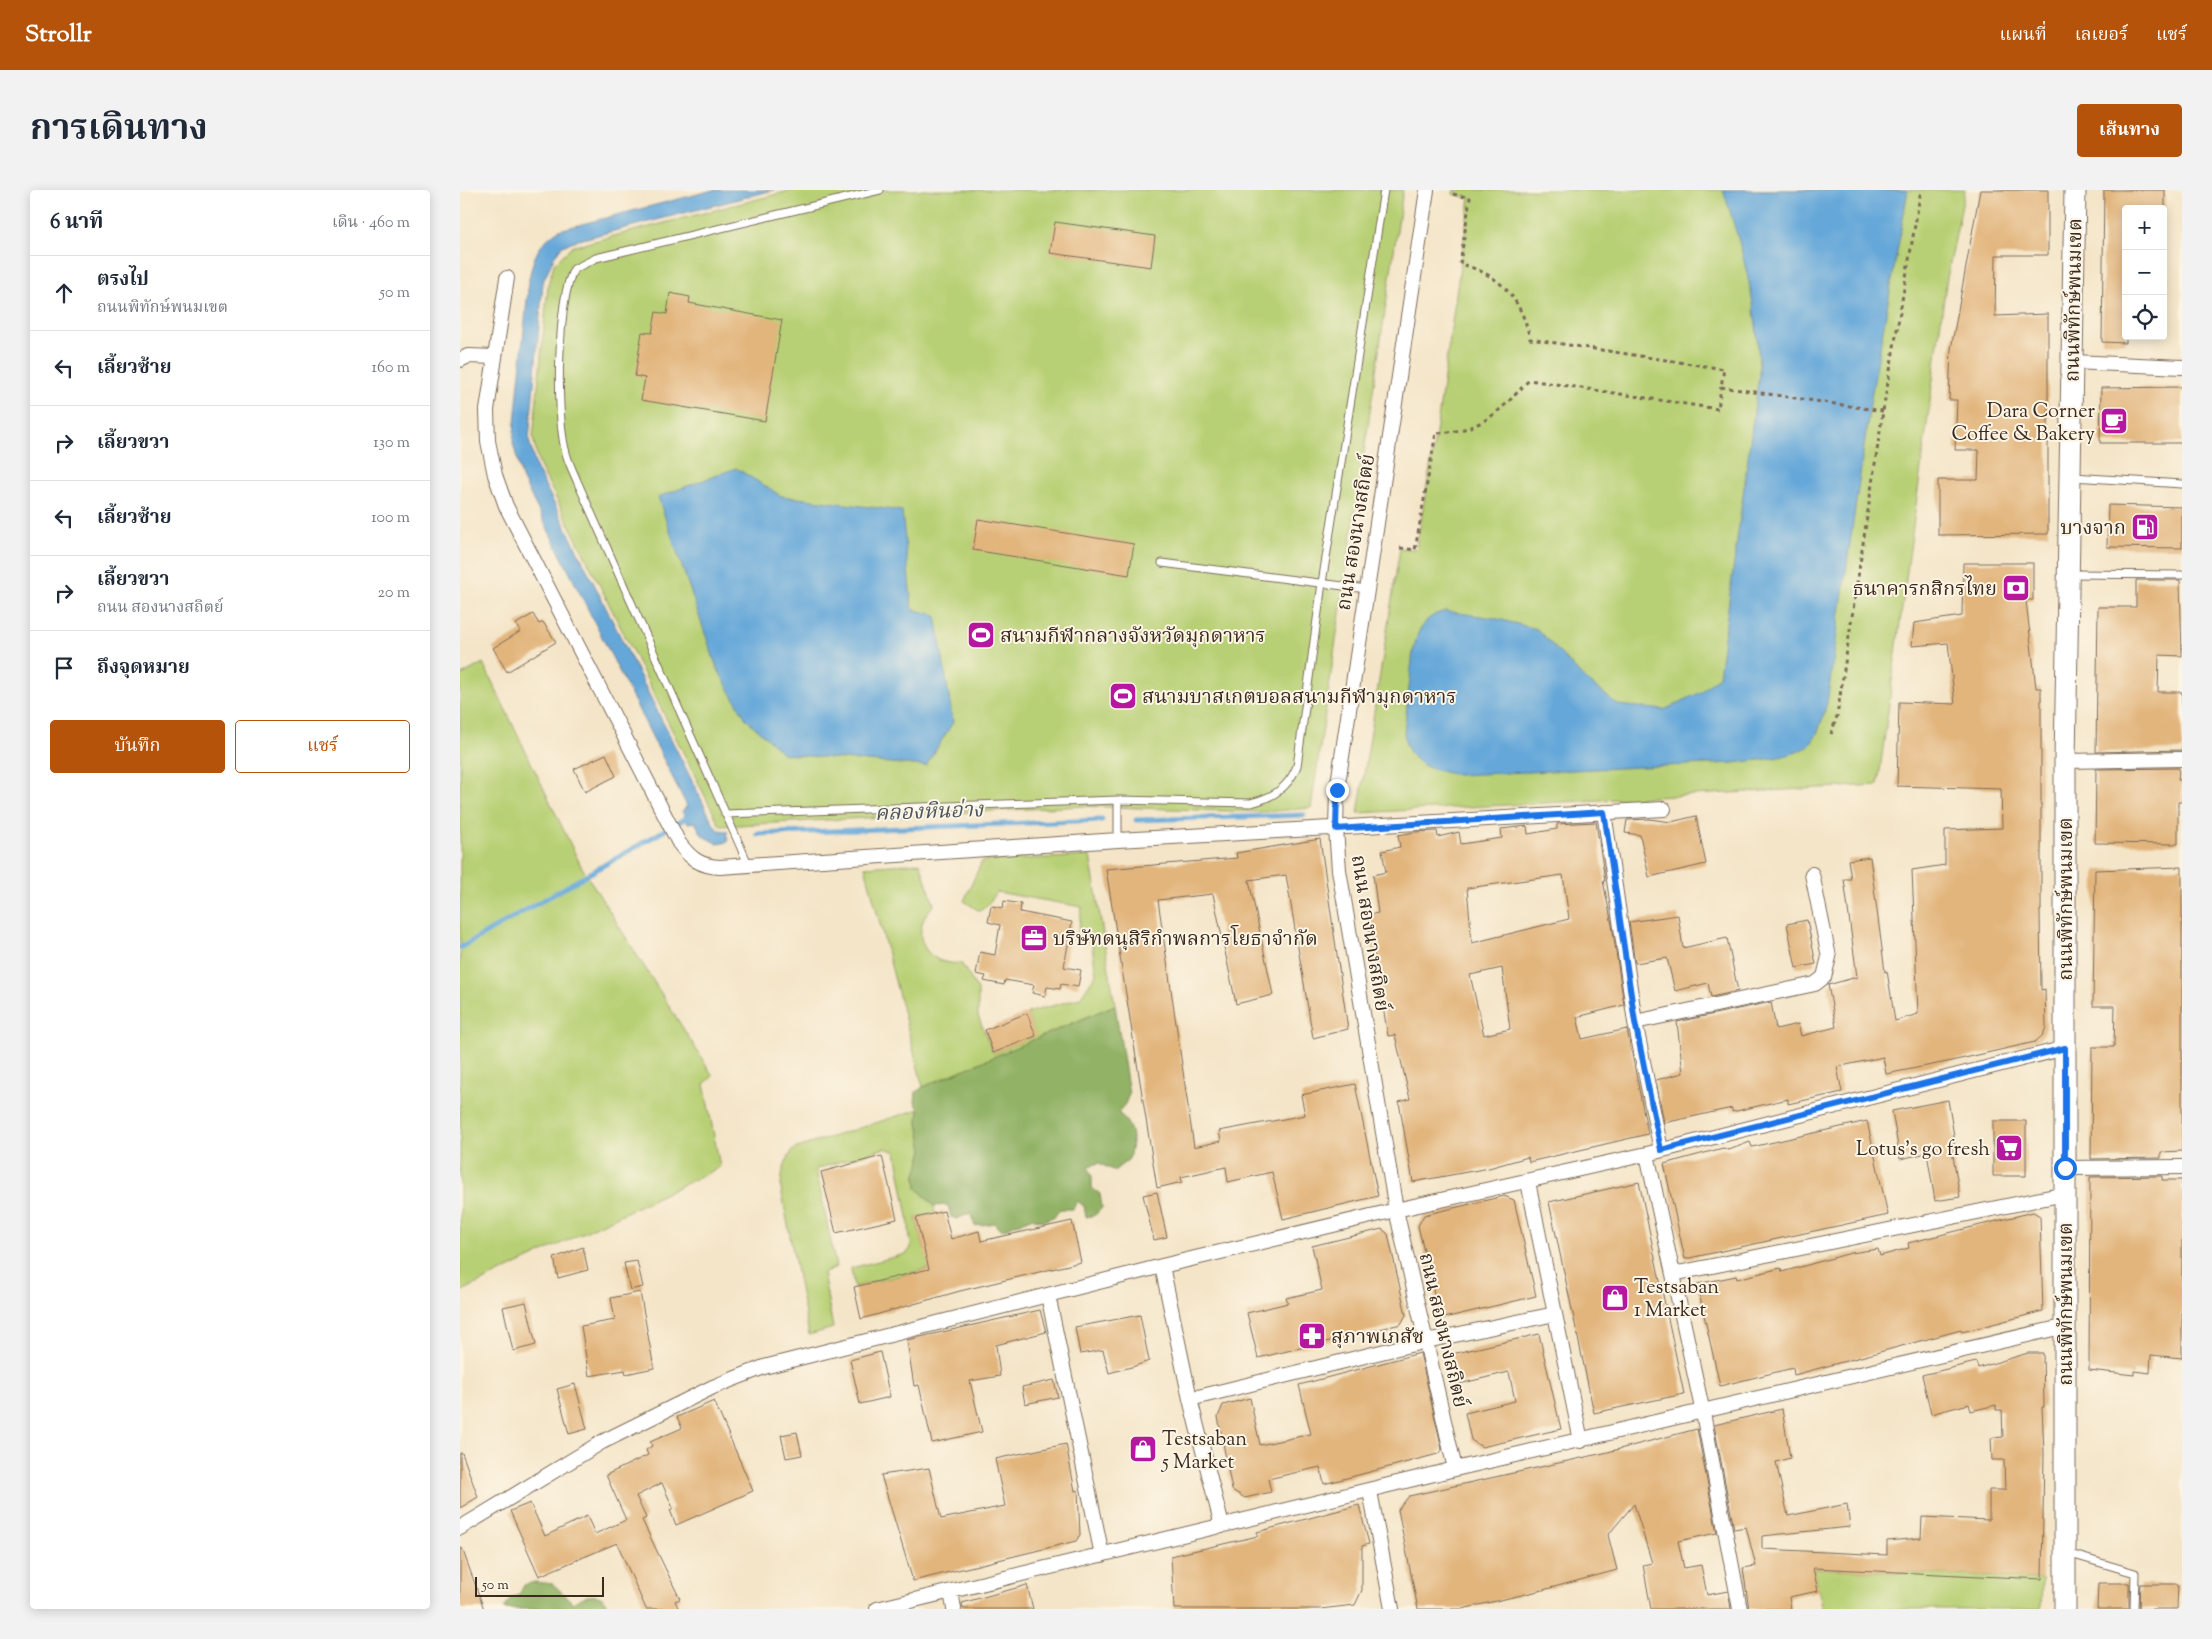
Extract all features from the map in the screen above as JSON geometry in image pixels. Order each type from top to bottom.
[{"type":"main road","name":"ถนนพิทักษ์พนมเขต","points":[[2065,1609],[2065,761],[2075,190]]},
{"type":"street","name":"ถนน สองนางสถิตย์","points":[[1427,190],[1337,790],[1336,829],[1339,870],[1396,1210],[1455,1470]]},
{"type":"street","points":[[507,278],[486,410],[495,475],[504,498],[674,834],[687,854],[697,863],[708,867],[720,868],[1118,840],[1664,809]]},
{"type":"street","points":[[460,360],[468,356],[494,357]]},
{"type":"street","points":[[2072,362],[2182,367]]},
{"type":"street","points":[[2065,761],[2182,759]]},
{"type":"street","points":[[1604,812],[1635,1022],[1661,1150]]},
{"type":"street","points":[[1635,1022],[1815,984],[1824,976],[1828,957],[1812,874]]},
{"type":"street","points":[[460,1528],[602,1442],[721,1384],[764,1367],[1162,1266],[1396,1210],[1647,1154],[2065,1048]]},
{"type":"street","points":[[1647,1154],[1703,1413],[1740,1609]]},
{"type":"street","points":[[2065,1168],[2182,1167]]},
{"type":"street","points":[[1528,1182],[1581,1442]]},
{"type":"street","points":[[1673,1274],[2065,1194]]},
{"type":"street","points":[[1162,1266],[1190,1400],[1222,1526]]},
{"type":"street","points":[[1048,1295],[1102,1555]]},
{"type":"street","points":[[1190,1400],[1426,1341],[1554,1314]]},
{"type":"street","points":[[877,1609],[2066,1326]]},
{"type":"street","points":[[1370,1491],[1392,1609]]},
{"type":"street","points":[[951,1591],[954,1609]]},
{"type":"lane","points":[[749,866],[576,482],[564,449],[560,412],[560,347],[566,287],[574,269],[596,258],[880,190]]},
{"type":"lane","points":[[725,814],[1118,800],[1251,803],[1267,799],[1286,785],[1292,778],[1297,766],[1322,583],[1384,190]]},
{"type":"lane","points":[[2070,477],[2182,484]]},
{"type":"lane","points":[[1162,563],[1367,589]]},
{"type":"lane","points":[[2068,574],[2182,575]]},
{"type":"lane","points":[[1118,800],[1118,840]]},
{"type":"lane","points":[[2065,1552],[2135,1573],[2134,1609]]},
{"type":"path","points":[[1831,734],[1837,716],[1883,411],[1921,190]]},
{"type":"path","points":[[1400,548],[1416,550],[1436,433],[1456,432],[1479,424],[1499,412],[1529,380],[1718,409],[1724,369],[1530,338],[1526,322],[1515,301],[1500,283],[1480,269],[1460,264],[1470,198],[1453,194]]},
{"type":"path","points":[[1721,387],[1883,411]]},
{"type":"green space","name":"สนามกีฬากลางจังหวัดมุกดาหาร","points":[[793,190],[1403,190],[1311,808],[1260,812],[1083,806],[720,826],[539,464],[533,438],[548,286],[554,264],[571,247]]},
{"type":"green space","points":[[1454,190],[1965,190],[1946,283],[1878,785],[1358,813],[1400,548],[1416,549],[1436,433],[1470,198],[1453,194]]},
{"type":"green space","points":[[483,663],[581,866],[713,1076],[704,1084],[720,1167],[460,1292],[460,676]]},
{"type":"green space","points":[[1090,856],[1115,1005],[923,1087],[865,867],[920,863],[934,905],[926,915],[922,926],[921,936],[924,945],[929,953],[937,959],[948,963],[961,963],[978,990],[978,1016],[993,1053],[1035,1036],[1027,1013],[1080,998],[1096,974],[1092,945],[1078,933],[1082,907],[997,892],[986,907],[978,910],[964,901],[982,861]]},
{"type":"green space","points":[[1115,1005],[1129,1094],[1125,1104],[1118,1112],[1130,1128],[1132,1145],[1129,1159],[1114,1171],[1099,1163],[1088,1166],[1092,1177],[1092,1188],[1100,1194],[1102,1208],[1094,1216],[1086,1217],[1084,1206],[1077,1201],[1073,1209],[1060,1209],[1055,1216],[1043,1221],[1031,1218],[1002,1230],[994,1223],[975,1226],[970,1213],[957,1219],[951,1217],[948,1205],[934,1206],[917,1188],[916,1175],[923,1150],[918,1123],[919,1109],[915,1102],[916,1092],[923,1087]]},
{"type":"green space","points":[[919,1109],[918,1123],[923,1150],[916,1175],[917,1188],[934,1206],[935,1213],[916,1218],[924,1249],[943,1245],[947,1264],[854,1287],[851,1268],[906,1254],[911,1248],[908,1217],[896,1152],[885,1148],[816,1169],[836,1267],[823,1273],[833,1328],[809,1335],[781,1189],[785,1163],[794,1149]]},
{"type":"green space","points":[[1813,1568],[2042,1579],[2041,1609],[1823,1609]]},
{"type":"green space","points":[[535,1582],[553,1584],[573,1603],[583,1597],[599,1597],[604,1599],[610,1609],[504,1609],[511,1598],[519,1595],[524,1585]]},
{"type":"water","points":[[713,190],[774,190],[571,242],[561,247],[554,257],[543,282],[529,440],[536,467],[714,825],[718,830],[727,831],[728,842],[718,844],[702,835],[695,822],[688,823],[682,811],[687,806],[522,478],[513,443],[529,279],[535,257],[542,245],[559,230]]},
{"type":"water","points":[[1723,190],[1908,190],[1871,398],[1827,703],[1817,734],[1811,743],[1804,748],[1785,756],[1733,763],[1458,775],[1429,768],[1415,759],[1410,753],[1404,733],[1413,651],[1418,633],[1427,620],[1445,611],[1494,618],[1537,629],[1583,677],[1618,705],[1664,710],[1701,692],[1719,676],[1759,374],[1753,304],[1737,235]]},
{"type":"water","points":[[736,468],[781,496],[902,511],[912,609],[936,615],[953,722],[926,766],[784,754],[746,719],[717,668],[658,497]]},
{"type":"building","points":[[1980,190],[2048,190],[2048,255],[1996,255],[1995,316],[2048,314],[2048,534],[1938,535],[1938,480],[1978,480],[1979,450],[1955,450],[1957,400],[1949,400],[1951,349]]},
{"type":"building","points":[[2104,190],[2165,190],[2165,205],[2122,205],[2122,340],[2126,340],[2126,343],[2102,342]]},
{"type":"building","points":[[1055,222],[1155,236],[1151,267],[1050,253]]},
{"type":"building","points":[[670,293],[690,297],[689,303],[782,320],[765,421],[641,400],[645,378],[635,376],[642,332],[652,333],[656,312],[667,314]]},
{"type":"building","points":[[2182,387],[2182,443],[2100,443],[2101,388]]},
{"type":"building","name":"บางจาก","points":[[2108,505],[2182,507],[2182,548],[2107,547]]},
{"type":"building","points":[[978,519],[1134,544],[1129,575],[973,550]]},
{"type":"building","points":[[1963,563],[2033,563],[2033,600],[2026,600],[2036,688],[2041,688],[2041,990],[2045,989],[2046,1027],[2043,1035],[2035,1042],[1886,1074],[1883,1057],[1837,1067],[1842,1092],[1788,1104],[1788,1099],[1732,1112],[1732,1108],[1664,1123],[1656,1080],[1683,1073],[1677,1022],[1771,1002],[1776,1029],[1798,1024],[1801,1036],[1836,1027],[1828,985],[1857,977],[1844,879],[1851,879],[1848,860],[1870,857],[1885,972],[1887,971],[1895,1021],[1918,1014],[1912,870],[1945,865],[1945,830],[2002,828],[2001,789],[1897,786],[1899,702],[1955,704],[1948,643],[1912,646],[1914,623],[1962,616]]},
{"type":"building","points":[[2136,580],[2180,580],[2182,656],[2159,655],[2158,692],[2182,692],[2182,750],[2096,752],[2098,607],[2136,607]]},
{"type":"building","points":[[533,614],[539,624],[543,622],[556,642],[507,672],[493,648],[521,631],[516,624]]},
{"type":"building","points":[[606,754],[616,776],[585,792],[574,769]]},
{"type":"building","points":[[2179,768],[2178,780],[2182,780],[2182,802],[2178,802],[2178,844],[2095,843],[2096,769]]},
{"type":"building","points":[[1696,816],[1706,864],[1649,877],[1640,835],[1625,833],[1627,820],[1649,819],[1671,822]]},
{"type":"building","points":[[1596,822],[1605,881],[1603,881],[1612,925],[1624,1005],[1577,1017],[1582,1039],[1627,1029],[1648,1134],[1529,1162],[1528,1157],[1489,1168],[1413,1182],[1399,1102],[1410,1099],[1395,1035],[1388,1036],[1367,915],[1378,913],[1373,875],[1386,872],[1382,851],[1400,847],[1398,835],[1415,832],[1437,831],[1438,837],[1459,832],[1461,844],[1502,838],[1501,829],[1527,826],[1528,834],[1557,829],[1557,824]],"holes":[[[1563,875],[1569,919],[1472,943],[1467,888]],[[1502,968],[1510,1029],[1484,1035],[1470,975]]]},
{"type":"building","points":[[1320,839],[1348,1029],[1313,1038],[1286,875],[1249,880],[1273,995],[1236,1004],[1213,894],[1158,900],[1194,1147],[1221,1141],[1219,1131],[1305,1115],[1301,1095],[1355,1084],[1378,1196],[1283,1219],[1272,1172],[1228,1182],[1226,1167],[1181,1177],[1182,1182],[1157,1188],[1106,869],[1237,858],[1236,853]]},
{"type":"building","points":[[2182,867],[2182,1151],[2161,1152],[2161,1158],[2091,1159],[2092,1047],[2114,1047],[2115,1006],[2093,1006],[2095,870]]},
{"type":"building","name":"บริษัทดนุสิริกำพลการโยธาจำกัด","points":[[1004,901],[1021,904],[1020,912],[1072,922],[1064,967],[1081,970],[1078,987],[1061,984],[1060,989],[1047,987],[1045,996],[1032,993],[1034,985],[1005,980],[1004,985],[984,981],[986,976],[976,974],[980,952],[995,955],[1000,925],[988,922],[991,906],[1003,908]]},
{"type":"building","points":[[1678,915],[1683,948],[1727,938],[1738,991],[1711,997],[1708,983],[1675,991],[1667,958],[1635,963],[1629,922]]},
{"type":"building","points":[[1807,920],[1816,964],[1796,968],[1787,924]]},
{"type":"building","points":[[1027,1013],[1036,1036],[993,1053],[985,1030]]},
{"type":"building","points":[[1948,1100],[1955,1142],[1951,1144],[1960,1197],[1935,1201],[1927,1153],[1900,1159],[1892,1111]]},
{"type":"building","points":[[1867,1121],[1888,1215],[1685,1259],[1664,1164],[1723,1148],[1729,1150],[1750,1142],[1752,1147]]},
{"type":"building","name":"Lotus's go fresh","points":[[1993,1121],[2026,1121],[2026,1176],[1993,1176]]},
{"type":"building","points":[[882,1156],[897,1219],[836,1233],[821,1172]]},
{"type":"building","points":[[2162,1176],[2162,1180],[2182,1180],[2182,1358],[2151,1355],[2150,1373],[2134,1371],[2134,1375],[2089,1370],[2090,1177]]},
{"type":"building","name":"Testsaban 1 Market","points":[[1639,1182],[1684,1394],[1594,1413],[1549,1202]]},
{"type":"building","points":[[1157,1192],[1167,1237],[1154,1240],[1143,1195]]},
{"type":"building","points":[[1504,1196],[1514,1200],[1536,1296],[1440,1319],[1418,1226],[1424,1215]]},
{"type":"building","points":[[944,1211],[951,1239],[979,1231],[981,1241],[1072,1221],[1081,1262],[960,1291],[861,1319],[854,1287],[929,1269],[916,1218]]},
{"type":"building","points":[[2033,1212],[2040,1216],[2043,1311],[1962,1332],[1961,1330],[1794,1375],[1793,1368],[1720,1386],[1697,1284],[1736,1276],[1737,1279],[1781,1268],[1782,1272],[1851,1253],[1878,1249],[1880,1256],[1909,1248],[1908,1243]]},
{"type":"building","points":[[1382,1229],[1388,1234],[1406,1315],[1401,1324],[1258,1358],[1247,1313],[1288,1303],[1286,1298],[1322,1290],[1312,1246]]},
{"type":"building","points":[[583,1247],[588,1270],[558,1278],[554,1258]]},
{"type":"building","points":[[637,1261],[643,1287],[630,1290],[624,1263]]},
{"type":"building","points":[[640,1292],[654,1368],[626,1374],[625,1370],[589,1376],[581,1326],[615,1320],[611,1298]]},
{"type":"building","points":[[526,1302],[536,1345],[513,1351],[503,1307]]},
{"type":"building","points":[[1040,1310],[1046,1332],[996,1345],[1000,1376],[970,1381],[982,1432],[932,1443],[919,1385],[914,1386],[907,1340]]},
{"type":"building","points":[[1140,1315],[1149,1361],[1109,1373],[1103,1350],[1080,1354],[1075,1327]]},
{"type":"building","points":[[1539,1334],[1561,1429],[1482,1447],[1471,1440],[1465,1413],[1515,1401],[1509,1372],[1459,1384],[1452,1354]]},
{"type":"building","points":[[880,1352],[890,1397],[860,1404],[850,1360]]},
{"type":"building","points":[[1420,1353],[1442,1449],[1438,1454],[1324,1484],[1320,1467],[1268,1479],[1271,1492],[1245,1498],[1232,1490],[1218,1417],[1223,1405],[1250,1398],[1260,1445],[1311,1434],[1299,1385]]},
{"type":"building","points":[[2028,1353],[2043,1353],[2042,1579],[1813,1568],[1818,1591],[1789,1597],[1791,1609],[1749,1609],[1743,1568],[1756,1566],[1746,1527],[1734,1529],[1714,1425],[1782,1409],[1790,1458],[1776,1462],[1788,1516],[1847,1504],[1850,1527],[1762,1536],[1762,1549],[1887,1555],[1887,1541],[1921,1538],[1922,1517],[1989,1520],[1989,1490],[2005,1490],[2004,1460],[1992,1460],[1991,1438],[2003,1437],[2002,1410],[1996,1410],[1996,1405],[1971,1411],[1969,1404],[1931,1414],[1922,1375],[1976,1362],[1978,1368]]},
{"type":"building","points":[[1054,1380],[1058,1397],[1025,1404],[1022,1387]]},
{"type":"building","points":[[575,1384],[587,1429],[569,1434],[557,1389]]},
{"type":"building","points":[[714,1401],[753,1491],[676,1525],[670,1510],[673,1508],[662,1483],[636,1496],[646,1518],[642,1520],[680,1599],[675,1601],[679,1609],[646,1609],[617,1543],[539,1576],[510,1511],[530,1503],[545,1536],[587,1516],[595,1534],[626,1520],[606,1475],[648,1455],[646,1450],[652,1446],[650,1442],[682,1428],[677,1417]]},
{"type":"building","points":[[1697,1429],[1717,1533],[1678,1541],[1684,1568],[1701,1565],[1707,1595],[1728,1591],[1731,1609],[1651,1609],[1643,1565],[1652,1563],[1634,1504],[1608,1535],[1617,1570],[1462,1609],[1418,1609],[1398,1510],[1409,1496],[1604,1453]]},
{"type":"building","points":[[797,1432],[802,1455],[786,1458],[781,1435]]},
{"type":"building","points":[[1066,1444],[1075,1491],[1078,1490],[1080,1535],[1076,1541],[913,1581],[881,1475],[929,1468],[941,1519],[1005,1506],[995,1459]]},
{"type":"building","points":[[460,1453],[462,1453],[478,1497],[460,1508]]},
{"type":"building","points":[[1359,1505],[1369,1544],[1362,1546],[1362,1590],[1355,1605],[1320,1609],[1174,1609],[1171,1556],[1258,1536],[1257,1532]]},
{"type":"building","points":[[460,1548],[462,1548],[484,1609],[460,1609]]},
{"type":"building","points":[[2098,1583],[2129,1583],[2129,1609],[2097,1609]]},
{"type":"building","points":[[2140,1584],[2178,1584],[2177,1609],[2139,1609]]},
{"type":"building","points":[[1027,1585],[1033,1609],[963,1609],[962,1603]]},
{"type":"waterway","name":"คลองหินอ่าง","points":[[1136,820],[1304,815]]},
{"type":"waterway","name":"คลองหินอ่าง","points":[[460,948],[686,818],[692,817]]},
{"type":"waterway","name":"คลองหินอ่าง","points":[[757,834],[1102,820]]},
{"type":"place","name":"Dara Corner Coffee & Bakery","points":[[2114,421]]},
{"type":"place","name":"บางจาก","points":[[2145,527]]},
{"type":"place","name":"ธนาคารกสิกรไทย","points":[[2016,588]]},
{"type":"place","name":"สนามกีฬากลางจังหวัดมุกดาหาร","points":[[981,635]]},
{"type":"place","name":"สนามบาสเกตบอลสนามกีฬามุกดาหาร","points":[[1123,696]]},
{"type":"place","name":"บริษัทดนุสิริกำพลการโยธาจำกัด","points":[[1034,938]]},
{"type":"place","name":"Lotus's go fresh","points":[[2009,1148]]},
{"type":"place","name":"Testsaban 1 Market","points":[[1615,1298]]},
{"type":"place","name":"สุภาพเภสัช","points":[[1312,1336]]},
{"type":"place","name":"Testsaban 5 Market","points":[[1143,1449]]},
{"type":"route","points":[[1337,790],[1336,829],[1604,812],[1635,1022],[1661,1150],[2065,1048],[2065,1168]]}]
